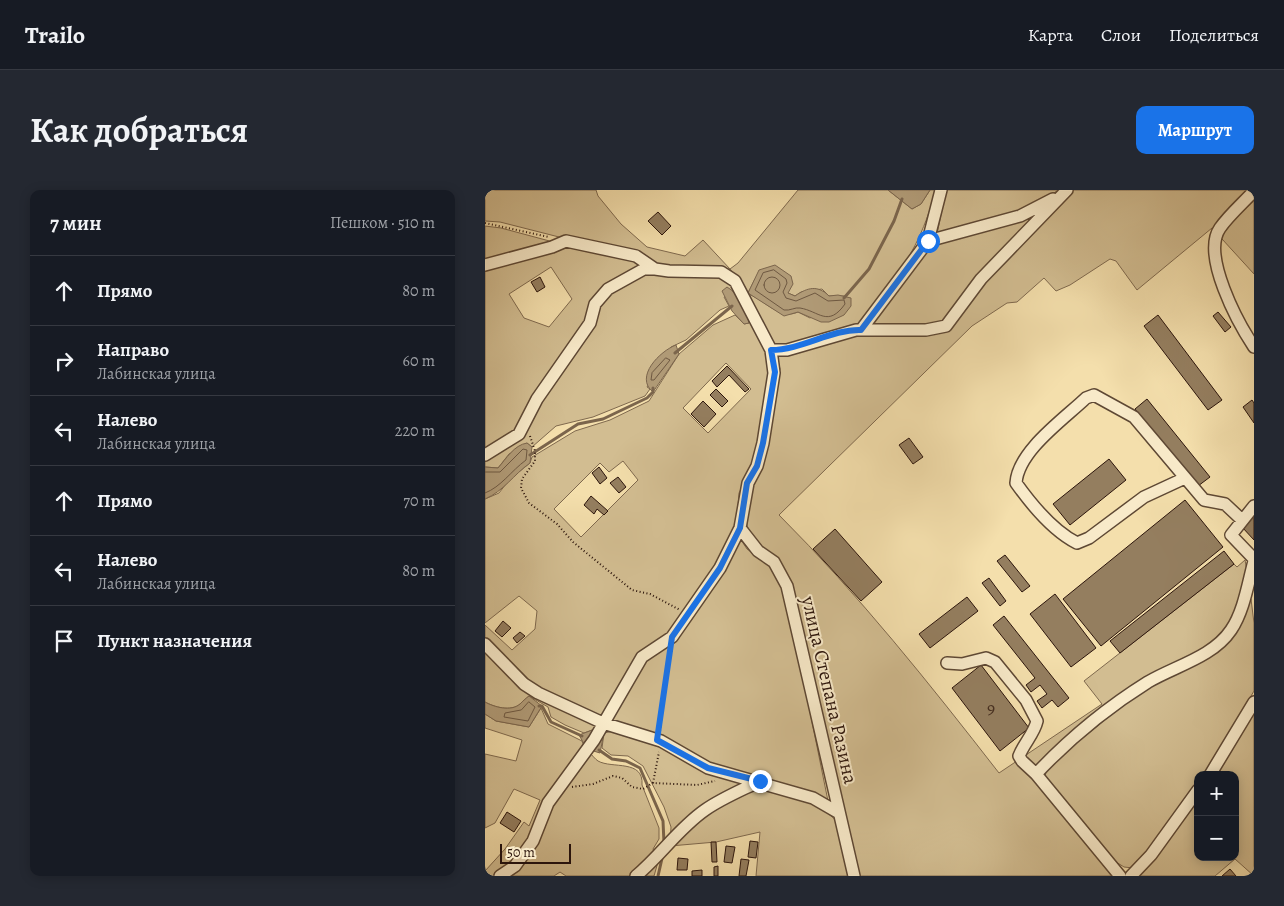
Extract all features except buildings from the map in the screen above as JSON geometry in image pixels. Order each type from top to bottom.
[{"type":"street","points":[[861,330],[928,241],[941,190]]},
{"type":"street","points":[[1254,191],[1219,229],[1215,249],[1224,294],[1242,330],[1254,347]]},
{"type":"street","points":[[928,241],[1020,216],[1065,192]]},
{"type":"street","points":[[771,350],[787,350],[818,339],[861,330],[926,330],[946,326],[981,279],[1065,192]]},
{"type":"street","points":[[485,265],[552,248],[566,241],[636,256],[655,269]]},
{"type":"street","points":[[485,456],[519,434],[537,399],[590,323],[595,304],[609,289],[645,269],[669,272],[721,272],[735,281],[771,350],[775,372],[763,443],[757,466],[747,483],[740,528],[720,568],[688,616],[672,637],[642,657],[603,723],[548,803],[533,841],[515,866],[501,876]]},
{"type":"street","points":[[1185,478],[1143,497],[1089,538],[1077,543],[1068,539],[1049,521],[1015,483],[1021,462],[1034,447],[1086,398],[1094,395],[1134,417],[1204,500],[1225,504],[1243,520]]},
{"type":"street","points":[[1036,774],[1061,747],[1110,709],[1148,682],[1207,652],[1231,630],[1244,599],[1254,560],[1231,535],[1254,506]]},
{"type":"street","name":"улица Степана Разина","points":[[740,528],[759,551],[775,562],[787,586],[854,876]]},
{"type":"street","points":[[485,644],[524,684],[538,693],[603,723],[657,740],[708,768],[760,781],[813,798],[839,813]]},
{"type":"street","points":[[947,663],[962,664],[986,658],[995,662],[1025,700],[1037,721],[1035,731],[1023,746],[1019,756],[1120,876]]},
{"type":"street","points":[[1212,771],[1254,702]]},
{"type":"street","points":[[636,876],[650,864],[676,835],[705,810],[760,781]]},
{"type":"street","points":[[1131,876],[1151,855],[1194,796]]},
{"type":"path","points":[[485,223],[566,241]]},
{"type":"path","points":[[522,429],[527,430],[535,451],[535,461],[522,478],[521,488],[529,503],[557,524],[573,542],[633,590],[650,594],[675,606],[688,616]]},
{"type":"path","points":[[653,783],[659,752],[657,740],[672,637]]},
{"type":"path","points":[[556,792],[593,784],[613,776],[621,778],[632,787],[643,789],[653,783],[697,785],[719,780]]},
{"type":"shaded area","points":[[485,190],[596,190],[598,196],[621,224],[647,247],[685,256],[703,240],[730,269],[661,268],[634,251],[559,237],[500,222],[485,221]]},
{"type":"shaded area","points":[[798,190],[888,190],[912,209],[921,204],[930,190],[936,190],[921,233],[901,269],[869,314],[857,324],[847,329],[810,341],[777,347],[769,341],[750,298],[751,295],[780,312],[792,314],[798,312],[810,318],[847,296],[829,296],[822,289],[801,292],[795,296],[755,279],[748,293],[730,269],[738,263]]},
{"type":"shaded area","points":[[946,190],[1059,190],[1018,213],[937,234]]},
{"type":"shaded area","points":[[1073,190],[1254,190],[1254,274],[1212,228],[1137,290],[1116,261],[1110,259],[1070,285],[1056,291],[1044,278],[1017,302],[1007,303],[972,326],[779,515],[809,545],[865,608],[920,673],[999,773],[1102,704],[1084,681],[1234,564],[1237,567],[1245,560],[1247,571],[1241,595],[1228,626],[1205,648],[1054,749],[1035,766],[1109,867],[1113,876],[859,876],[789,584],[760,549],[747,526],[746,508],[780,369],[776,352],[870,333],[947,330],[983,280]]},
{"type":"shaded area","points":[[1041,210],[949,316],[931,325],[921,327],[868,325],[925,249],[937,241]]},
{"type":"shaded area","points":[[485,226],[501,228],[557,243],[485,263]]},
{"type":"shaded area","points":[[566,243],[635,257],[650,266],[608,288],[518,432],[485,453],[485,269]],"holes":[[[551,267],[572,299],[549,327],[524,318],[509,294]]]},
{"type":"shaded area","points":[[645,272],[681,272],[708,275],[720,278],[735,291],[724,297],[729,306],[720,310],[686,340],[671,347],[647,387],[650,389],[645,396],[593,417],[556,426],[532,447],[527,443],[509,454],[498,468],[485,467],[485,460],[522,435],[598,306],[611,292]]},
{"type":"shaded area","points":[[735,315],[744,324],[749,323],[748,317],[768,353],[771,375],[755,462],[739,493],[737,522],[717,566],[666,637],[642,651],[595,729],[584,733],[565,725],[551,717],[548,707],[529,696],[512,708],[493,706],[485,702],[485,625],[512,650],[535,629],[537,611],[519,596],[485,623],[485,499],[499,493],[509,480],[530,463],[532,457],[575,431],[610,420],[649,401],[679,354],[713,325]],"holes":[[[726,363],[751,389],[708,433],[683,408]],[[623,461],[638,480],[581,537],[554,509],[600,463],[609,472]]]},
{"type":"shaded area","points":[[739,537],[747,549],[773,568],[781,586],[804,682],[828,801],[713,766],[609,722],[643,658],[674,639],[686,627]]},
{"type":"shaded area","points":[[1251,599],[1254,623],[1254,691],[1206,771],[1194,771],[1194,788],[1143,858],[1133,868],[1124,867],[1113,860],[1045,777],[1047,767],[1143,689],[1210,655],[1247,601]]},
{"type":"shaded area","points":[[541,708],[548,724],[582,741],[584,746],[532,839],[513,865],[496,876],[485,876],[485,871],[505,849],[524,822],[529,826],[540,800],[514,789],[495,823],[485,828],[485,754],[516,761],[522,740],[485,728],[485,714],[496,721],[529,727]]},
{"type":"shaded area","points":[[1254,708],[1254,876],[1237,861],[1239,861],[1239,771],[1215,771]]},
{"type":"shaded area","points":[[614,731],[664,744],[709,771],[813,801],[837,821],[850,876],[756,876],[760,832],[716,842],[670,846],[671,827],[664,807],[643,766],[628,756],[611,755],[602,748],[604,733]]},
{"type":"shaded area","points":[[589,752],[598,761],[626,766],[638,771],[659,828],[659,839],[653,849],[658,862],[654,876],[566,876],[560,872],[554,876],[505,876],[551,803]]},
{"type":"shaded area","points":[[1194,801],[1194,861],[1233,861],[1215,876],[1137,876],[1156,858]]},
{"type":"water","points":[[888,190],[930,190],[921,204],[912,209]]},
{"type":"water","points":[[775,265],[791,276],[793,284],[788,293],[795,296],[813,288],[825,292],[829,296],[838,295],[851,298],[851,306],[844,315],[829,322],[821,322],[798,312],[784,316],[748,293],[759,270]]},
{"type":"water","points":[[727,287],[735,293],[741,302],[749,323],[744,324],[732,311],[722,291]]},
{"type":"water","points":[[676,345],[679,354],[653,392],[648,386],[646,379],[651,365],[663,353]]},
{"type":"water","points":[[527,443],[532,447],[530,463],[498,492],[485,499],[485,467],[498,468],[514,449]]},
{"type":"water","points":[[529,696],[542,706],[529,727],[496,721],[485,714],[485,702],[493,706],[512,708]]},
{"type":"water","points":[[595,729],[604,733],[600,753],[587,749],[579,735]]},
{"type":"waterway","points":[[844,298],[869,269],[894,221],[902,199]]},
{"type":"waterway","points":[[675,353],[732,306]]},
{"type":"waterway","points":[[530,455],[578,424],[603,419],[647,398],[653,392],[653,388]]},
{"type":"waterway","points":[[539,706],[542,706],[551,722],[582,736]]},
{"type":"waterway","points":[[599,750],[612,759],[626,761],[640,768],[663,821],[664,843]]},
{"type":"waterway","points":[[658,876],[663,854]]},
{"type":"route","points":[[760,781],[708,768],[657,740],[661,728],[666,672],[672,648],[672,637],[682,626],[720,568],[740,528],[741,510],[747,483],[757,466],[763,443],[767,409],[775,372],[771,350],[787,350],[818,339],[861,330],[928,241]]}]
